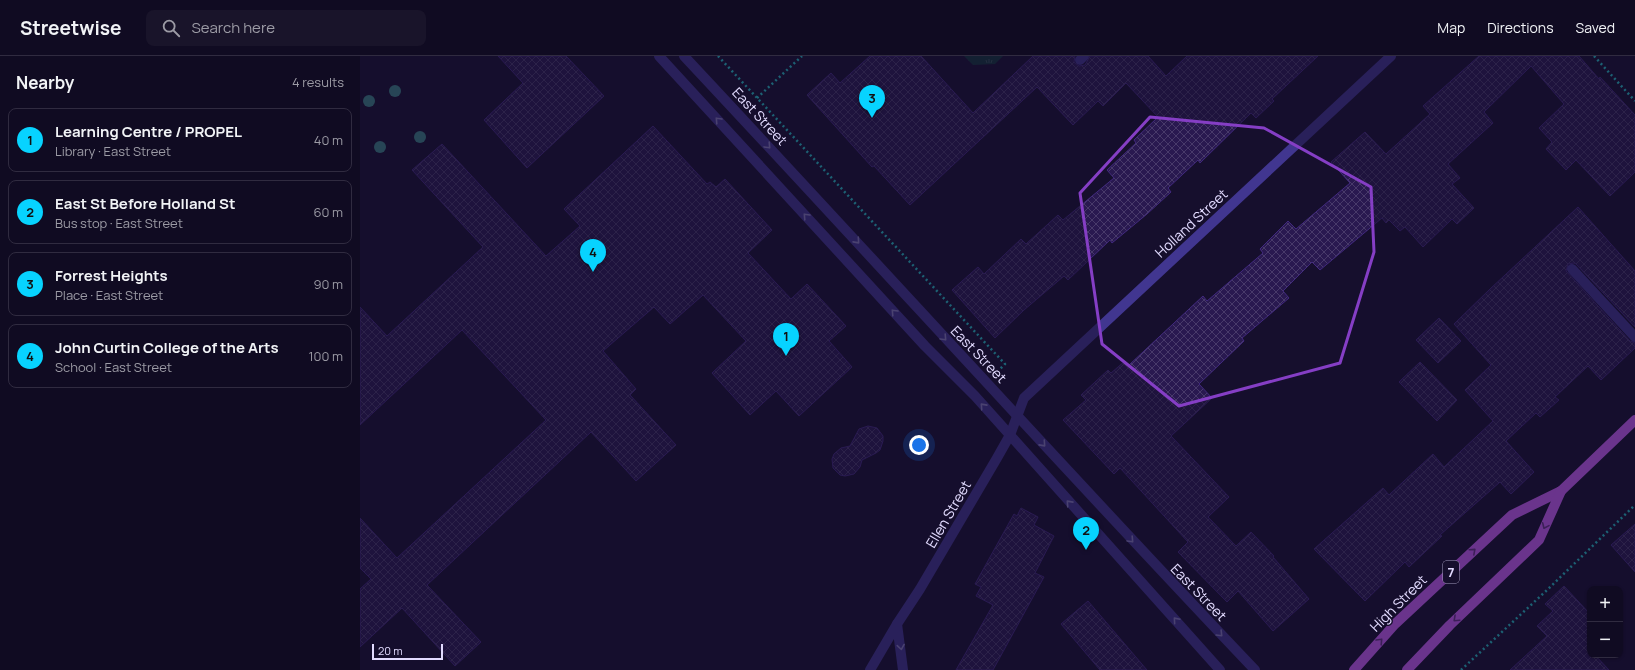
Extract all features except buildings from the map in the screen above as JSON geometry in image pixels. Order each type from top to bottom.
[{"type":"main road","name":"High Street","points":[[1354,670],[1395,624],[1512,515],[1561,491],[1635,420]]},
{"type":"main road","name":"High Street","points":[[1407,670],[1450,625],[1539,540],[1561,491]]},
{"type":"street","points":[[659,56],[925,346],[1010,435],[1038,469],[1220,670]]},
{"type":"street","name":"East Street","points":[[684,56],[1157,568],[1255,670]]},
{"type":"street","name":"Holland Street","points":[[1017,415],[1024,398],[1391,56]]},
{"type":"street","points":[[1572,269],[1635,337]]},
{"type":"street","name":"Ellen Street","points":[[870,670],[920,589],[1010,435],[1017,415]]},
{"type":"street","points":[[897,624],[903,670]]},
{"type":"path","points":[[718,56],[1005,364],[998,371]]},
{"type":"path","points":[[757,98],[802,56]]},
{"type":"path","points":[[1594,56],[1635,101]]},
{"type":"path","points":[[1461,670],[1635,505]]},
{"type":"highlighted area","points":[[1150,117],[1264,128],[1371,187],[1374,252],[1340,363],[1179,406],[1102,344],[1080,193]]},
{"type":"green space","points":[[964,56],[1003,56],[995,64],[973,65]]},
{"type":"place","name":"Forrest Heights","points":[[872,118]]},
{"type":"place","name":"John Curtin College of the Arts","points":[[593,272]]},
{"type":"place","name":"Learning Centre / PROPEL","points":[[786,356]]},
{"type":"place","name":"East St Before Holland St","points":[[1086,550]]}]
